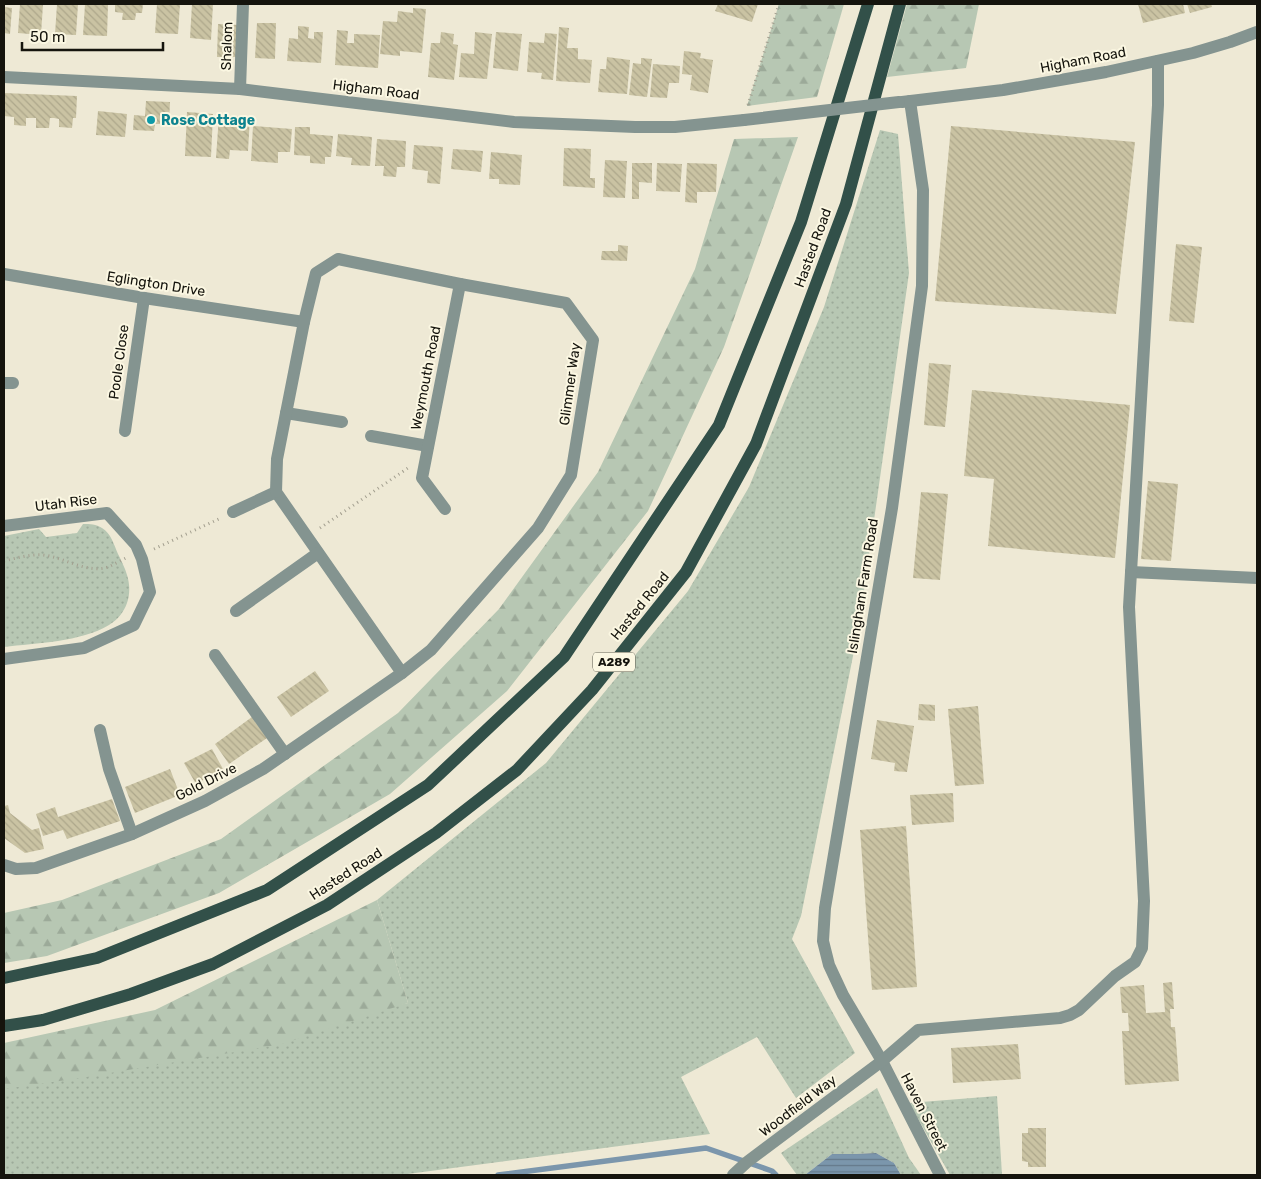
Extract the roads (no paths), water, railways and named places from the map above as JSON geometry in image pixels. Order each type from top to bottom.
[{"type":"main road","name":"Hasted Road","points":[[4,978],[96,958],[267,890],[428,785],[564,657],[719,425],[801,222],[868,4]]},
{"type":"main road","name":"Hasted Road","points":[[4,1026],[43,1020],[131,994],[213,964],[327,905],[436,833],[517,770],[592,690],[686,572],[756,444],[846,204],[900,4]]},
{"type":"street","name":"Shalom","points":[[240,89],[244,4]]},
{"type":"street","name":"Higham Road","points":[[4,78],[240,89],[514,122],[667,127],[1003,90],[1158,61],[1212,48],[1257,32]]},
{"type":"street","name":"Woodfield Way","points":[[733,1175],[882,1061],[918,1030],[1060,1018],[1070,1015],[1079,1010],[1115,976],[1135,962],[1142,948],[1144,901],[1129,607],[1157,124],[1158,61]]},
{"type":"street","name":"Islingham Farm Road","points":[[882,1061],[843,995],[829,965],[823,941],[825,908],[892,508],[922,286],[923,190],[904,101]]},
{"type":"street","name":"Glimmer Way","points":[[276,492],[277,459],[304,322],[316,273],[338,259],[566,303],[593,340],[571,475],[538,528],[431,650],[402,673]]},
{"type":"street","name":"Eglington Drive","points":[[4,274],[144,298],[304,322]]},
{"type":"street","name":"Weymouth Road","points":[[445,509],[422,478],[460,284]]},
{"type":"street","name":"Poole Close","points":[[125,431],[144,298]]},
{"type":"street","points":[[286,413],[342,422]]},
{"type":"street","points":[[371,436],[427,451]]},
{"type":"street","points":[[233,512],[276,492],[402,673]]},
{"type":"street","name":"Utah Rise","points":[[4,526],[107,513],[136,545],[142,559],[150,592],[134,625],[84,648],[4,659]]},
{"type":"street","points":[[140,553],[152,549]]},
{"type":"street","points":[[236,611],[318,553]]},
{"type":"street","points":[[1131,572],[1257,578]]},
{"type":"street","points":[[216,654],[285,754]]},
{"type":"street","name":"Gold Drive","points":[[4,865],[16,869],[36,868],[132,834],[205,801],[263,769],[402,673]]},
{"type":"street","points":[[100,730],[108,769],[132,834]]},
{"type":"street","name":"Haven Street","points":[[882,1061],[940,1175]]},
{"type":"water","points":[[876,1153],[894,1163],[901,1175],[805,1175],[832,1154]]},
{"type":"waterway","points":[[498,1175],[706,1148],[772,1171],[776,1175]]},
{"type":"place","name":"Rose Cottage","points":[[151,120]]}]
